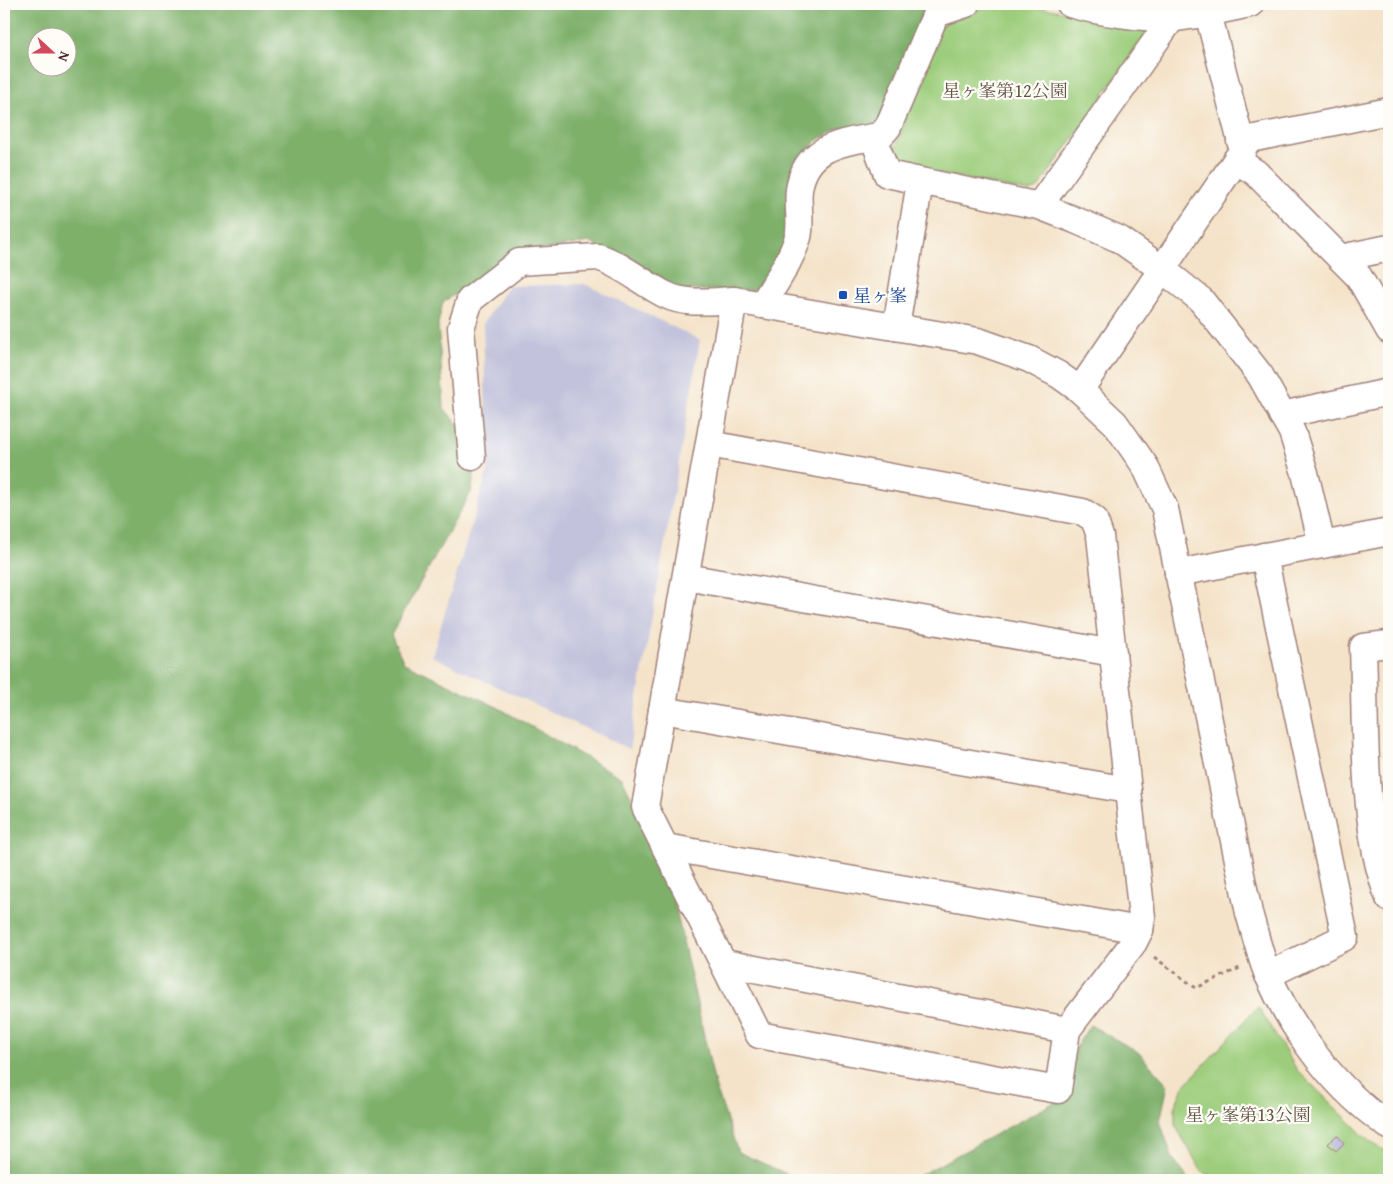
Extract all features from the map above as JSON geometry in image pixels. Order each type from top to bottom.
[{"type":"street","points":[[762,305],[791,254],[798,234],[799,190],[806,168],[816,154],[844,141],[880,136],[888,127],[938,9],[966,4]]},
{"type":"street","points":[[1070,4],[1125,14],[1172,18],[1250,4]]},
{"type":"street","points":[[1208,13],[1238,151],[1256,173],[1359,277],[1389,330]]},
{"type":"street","points":[[1039,206],[1172,18]]},
{"type":"street","points":[[1080,390],[1162,269],[1238,151],[1389,112]]},
{"type":"street","points":[[873,137],[887,174],[1039,206],[1119,239],[1162,269],[1201,300],[1260,376],[1292,432],[1305,473],[1322,545]]},
{"type":"street","points":[[896,327],[920,182]]},
{"type":"street","points":[[1341,258],[1389,248]]},
{"type":"street","points":[[472,456],[461,328],[470,300],[519,262],[598,257],[610,261],[666,295],[692,301],[734,300],[978,341],[1029,359],[1059,375],[1080,390],[1115,423],[1145,466],[1165,509],[1249,913],[1265,964],[1295,1023],[1321,1064],[1365,1109],[1389,1126]]},
{"type":"street","points":[[709,444],[1083,512],[1094,519],[1100,536],[1142,917],[1137,936],[1067,1030],[1058,1090],[759,1035],[645,807],[734,300]]},
{"type":"street","points":[[1282,415],[1389,392]]},
{"type":"street","points":[[1178,573],[1389,532]]},
{"type":"street","points":[[1264,556],[1344,937],[1265,964]]},
{"type":"street","points":[[686,578],[1113,653]]},
{"type":"street","points":[[1389,644],[1363,647],[1379,783],[1375,849],[1382,880],[1389,898]]},
{"type":"street","points":[[662,710],[1128,790]]},
{"type":"street","points":[[665,847],[1137,936]]},
{"type":"street","points":[[724,963],[1067,1030]]},
{"type":"path","points":[[1137,936],[1196,988],[1237,969],[1265,964]]},
{"type":"shaded area","points":[[585,284],[700,340],[629,749],[432,656],[488,470],[483,324],[508,286]]},
{"type":"green space","points":[[4,4],[926,4],[883,116],[871,130],[841,127],[818,140],[794,162],[787,194],[785,244],[770,274],[753,290],[672,290],[589,242],[521,253],[443,302],[438,324],[444,408],[479,449],[471,492],[391,635],[404,663],[497,707],[622,778],[667,869],[715,1085],[738,1152],[800,1180],[4,1180]]},
{"type":"green space","name":"星ヶ峯第12公園","points":[[994,5],[1044,8],[1144,24],[1147,33],[1038,188],[1029,192],[894,164],[892,157],[937,30],[946,22]]},
{"type":"green space","name":"星ヶ峯第13公園","points":[[1258,1007],[1297,1070],[1370,1142],[1389,1153],[1389,1180],[1221,1180],[1202,1172],[1175,1125],[1175,1105],[1184,1086]]},
{"type":"green space","points":[[1090,1025],[1138,1052],[1168,1085],[1160,1121],[1172,1157],[1189,1180],[814,1180],[915,1178],[1066,1096],[1077,1045]]},
{"type":"building","points":[[1337,1135],[1344,1143],[1336,1151],[1328,1144]]},
{"type":"place","name":"星ヶ峯","points":[[843,295]]}]
